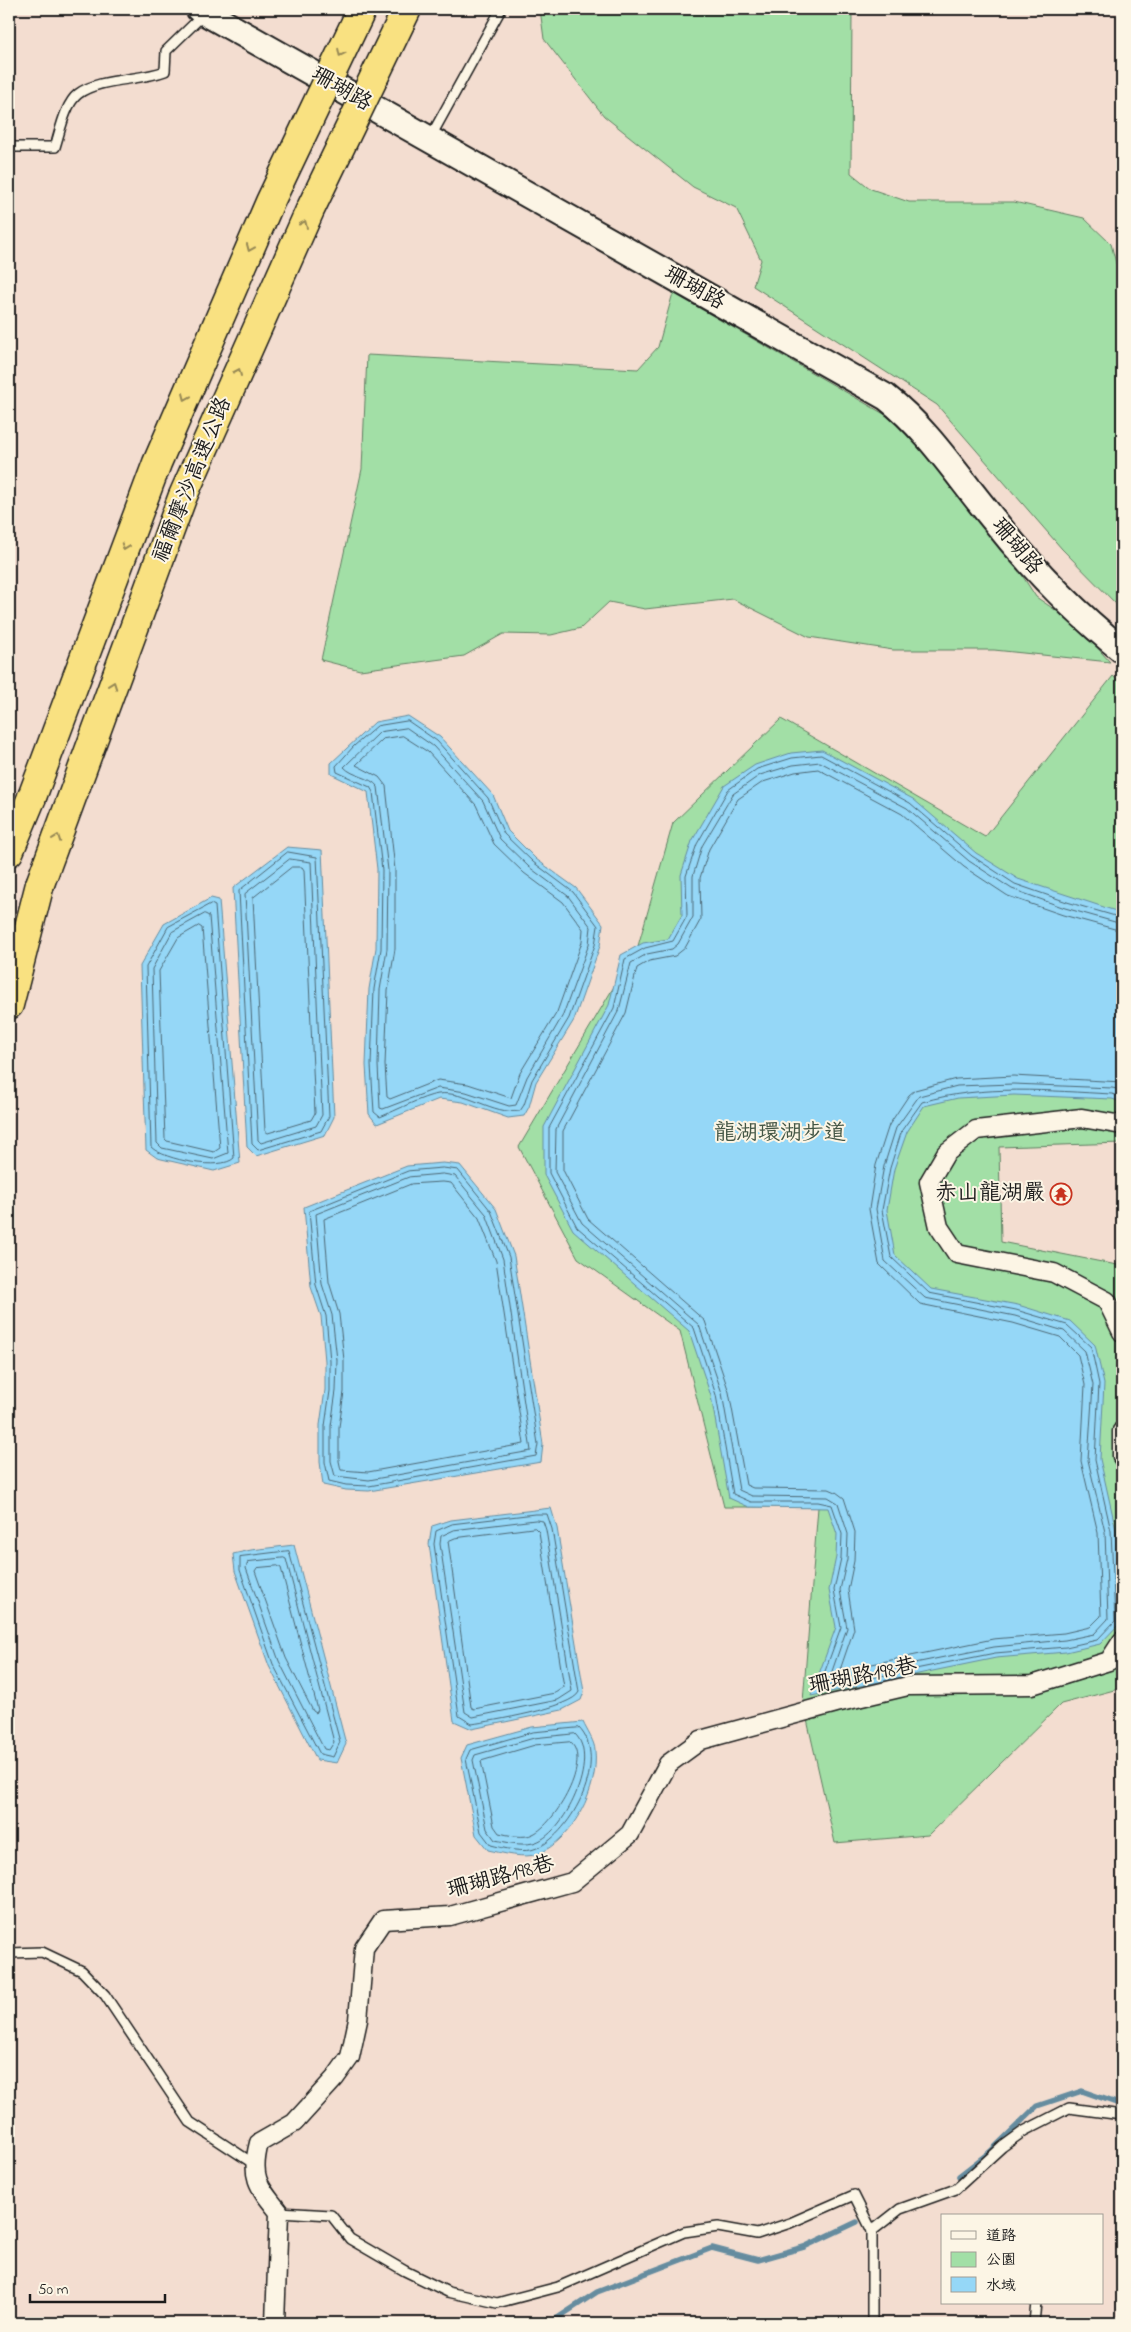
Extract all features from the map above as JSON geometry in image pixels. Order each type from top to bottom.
[{"type":"highway","name":"福爾摩沙高速公路","points":[[9,852],[32,797],[157,463],[270,202],[362,9]]},
{"type":"highway","name":"福爾摩沙高速公路","points":[[9,963],[40,884],[182,498],[310,210],[407,9]]},
{"type":"highway","points":[[9,826],[32,797]]},
{"type":"highway","points":[[9,1005],[40,884]]},
{"type":"street","name":"珊瑚路","points":[[202,10],[886,397],[920,427],[1041,577],[1078,614],[1122,650]]},
{"type":"street","points":[[1122,1125],[1082,1118],[976,1130],[946,1153],[929,1182],[939,1227],[957,1254],[1054,1273],[1107,1301],[1122,1332]]},
{"type":"street","points":[[1122,1431],[1122,1457]]},
{"type":"street","name":"珊瑚路198巷","points":[[254,2164],[259,2143],[294,2123],[335,2078],[350,2057],[358,2020],[364,1948],[383,1920],[450,1916],[572,1882],[630,1834],[668,1764],[701,1740],[836,1703],[908,1686],[1032,1685],[1109,1661],[1122,1641]]},
{"type":"street","points":[[254,2164],[260,2188],[280,2212],[274,2323]]},
{"type":"lane","points":[[429,140],[501,9]]},
{"type":"lane","points":[[9,147],[55,147],[64,117],[78,94],[98,85],[150,77],[165,71],[166,51],[202,10]]},
{"type":"lane","points":[[9,1953],[42,1952],[82,1971],[105,1995],[190,2122],[254,2164]]},
{"type":"lane","points":[[872,2231],[900,2209],[956,2189],[1002,2147],[1024,2130],[1069,2108],[1122,2115]]},
{"type":"lane","points":[[280,2212],[330,2215],[350,2239],[404,2271],[448,2292],[497,2304],[558,2287],[684,2232],[718,2227],[757,2234],[790,2223],[854,2195],[872,2231],[872,2323]]},
{"type":"lane","points":[[1034,2323],[1036,2304]]},
{"type":"green space","points":[[540,9],[852,9],[851,173],[871,189],[909,202],[1014,202],[1084,218],[1111,244],[1122,286],[1122,610],[1062,549],[937,405],[753,286],[761,260],[736,208],[693,187],[604,116],[544,39]]},
{"type":"green space","points":[[673,293],[891,418],[936,461],[1002,544],[1036,597],[1076,624],[1110,662],[994,650],[893,650],[809,637],[733,599],[645,609],[609,602],[581,628],[551,635],[503,634],[464,656],[360,670],[321,660],[362,469],[367,355],[638,369],[658,347]]},
{"type":"green space","name":"龍湖環湖步道","points":[[1113,676],[1122,684],[1122,1143],[999,1147],[1001,1242],[1122,1266],[1122,1688],[1061,1704],[928,1835],[835,1843],[803,1702],[818,1507],[724,1507],[680,1331],[578,1258],[519,1147],[638,946],[673,823],[781,719],[985,837]]},
{"type":"water","points":[[408,716],[440,737],[493,795],[508,831],[536,859],[576,888],[603,924],[600,946],[574,1020],[536,1082],[529,1107],[524,1116],[508,1118],[463,1102],[439,1099],[377,1124],[369,1114],[366,1065],[369,989],[376,948],[377,869],[368,792],[331,774],[331,763],[375,722]]},
{"type":"water","name":"龍湖環湖步道","points":[[822,750],[913,799],[976,853],[1018,879],[1122,913],[1122,1102],[1112,1099],[1014,1095],[958,1098],[924,1106],[907,1132],[894,1169],[887,1210],[895,1255],[931,1289],[1018,1305],[1070,1321],[1095,1345],[1104,1384],[1100,1459],[1116,1530],[1120,1623],[1100,1644],[1066,1652],[996,1658],[811,1696],[836,1627],[829,1590],[836,1557],[837,1534],[828,1508],[749,1507],[729,1498],[711,1396],[689,1331],[573,1230],[544,1175],[544,1127],[609,1005],[621,955],[643,943],[668,939],[682,915],[681,875],[692,841],[724,786],[755,765],[791,753]]},
{"type":"water","points":[[287,847],[322,850],[334,1117],[325,1135],[256,1156],[247,1147],[233,888]]},
{"type":"water","points":[[211,898],[219,900],[240,1163],[214,1171],[157,1158],[146,1150],[140,966],[164,924]]},
{"type":"water","points":[[443,1163],[460,1165],[496,1209],[514,1256],[543,1444],[541,1462],[369,1491],[346,1490],[323,1485],[320,1462],[320,1425],[325,1390],[325,1361],[321,1316],[311,1287],[304,1207],[407,1166]]},
{"type":"water","points":[[551,1508],[557,1528],[584,1692],[581,1700],[562,1710],[472,1729],[454,1721],[429,1544],[432,1526],[451,1520]]},
{"type":"water","points":[[294,1545],[346,1744],[337,1763],[317,1760],[269,1666],[235,1571],[233,1554]]},
{"type":"water","points":[[583,1722],[594,1744],[595,1765],[593,1781],[588,1796],[572,1825],[551,1847],[538,1854],[520,1856],[488,1850],[476,1835],[461,1758],[467,1745],[532,1727]]},
{"type":"waterway","points":[[959,2176],[990,2152],[1037,2106],[1082,2091],[1122,2105]]},
{"type":"waterway","points":[[550,2323],[597,2292],[712,2248],[758,2260],[804,2247],[857,2222]]},
{"type":"place","name":"赤山龍湖嚴","points":[[1061,1194]]}]
